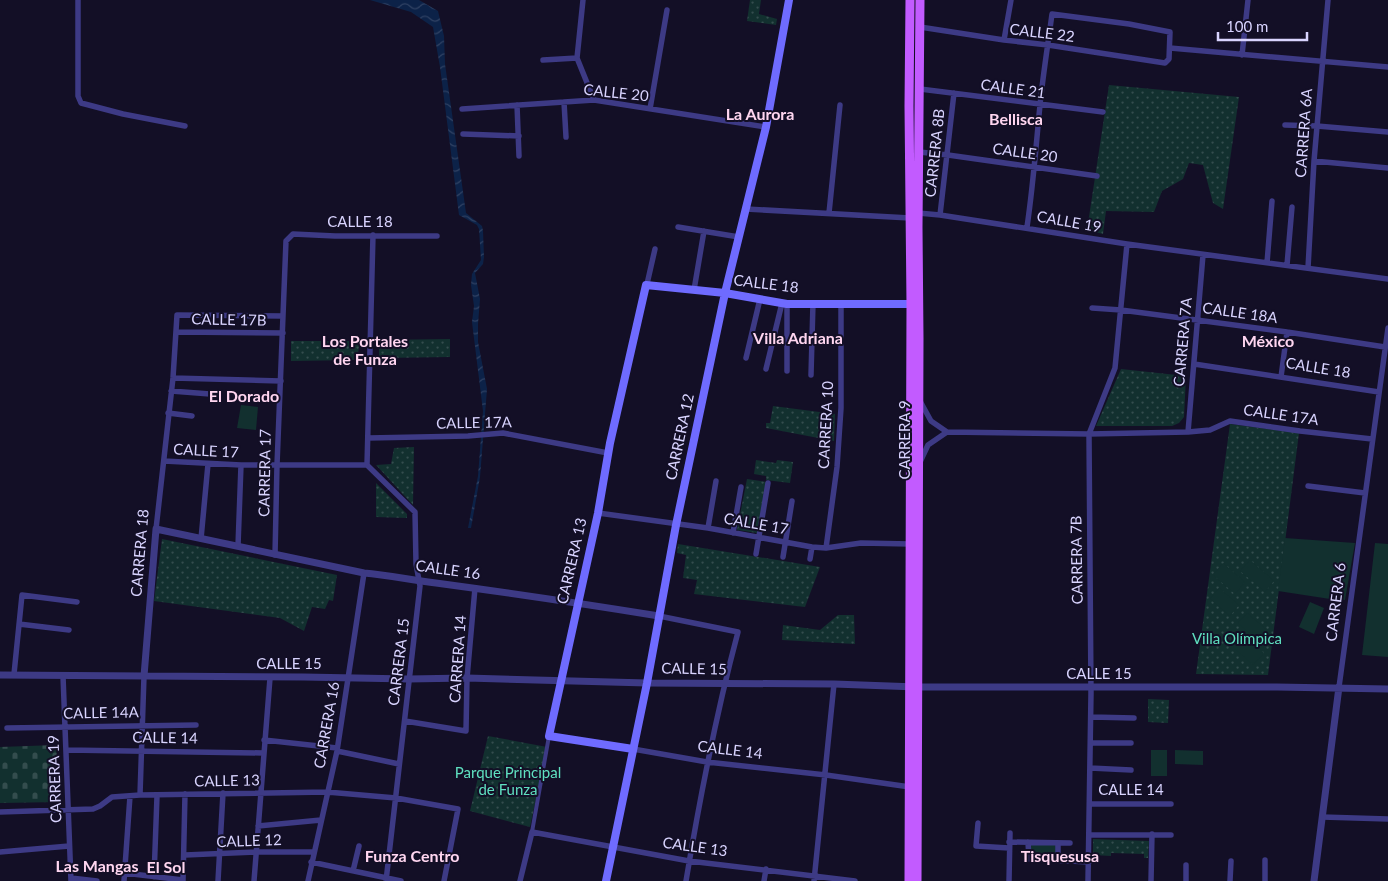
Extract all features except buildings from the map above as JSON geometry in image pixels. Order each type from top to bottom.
[{"type":"main road","name":"CARRERA 12","points":[[606,881],[647,683],[676,525],[725,293],[766,127],[789,0]]},
{"type":"main road","name":"CARRERA 9","points":[[908,881],[919,466],[910,0]]},
{"type":"main road","name":"CARRERA 9","points":[[917,881],[910,544],[911,304],[914,215],[919,152],[920,0]]},
{"type":"main road","name":"CALLE 18","points":[[647,284],[725,293],[785,303],[911,304]]},
{"type":"main road","name":"CARRERA 13","points":[[548,736],[598,513],[608,453],[640,305],[647,284]]},
{"type":"main road","name":"CALLE 14","points":[[548,736],[633,749]]},
{"type":"street","points":[[78,0],[78,96],[81,104],[185,126]]},
{"type":"street","points":[[583,0],[577,58],[594,100]]},
{"type":"street","points":[[1004,40],[1011,0]]},
{"type":"street","points":[[1242,55],[1248,0]]},
{"type":"street","name":"CARRERA 6A","points":[[1308,268],[1314,161],[1328,0]]},
{"type":"street","points":[[650,109],[667,10]]},
{"type":"street","points":[[1027,227],[1052,14],[1129,24],[1170,32],[1170,48],[1388,68]]},
{"type":"street","name":"CALLE 22","points":[[920,27],[1161,63],[1168,62],[1170,48]]},
{"type":"street","points":[[543,60],[577,58]]},
{"type":"street","name":"CALLE 21","points":[[920,89],[1103,112]]},
{"type":"street","name":"CARRERA 8B","points":[[940,215],[954,94]]},
{"type":"street","name":"CALLE 20","points":[[462,109],[594,100],[766,127]]},
{"type":"street","points":[[564,102],[566,137]]},
{"type":"street","points":[[829,213],[840,104]]},
{"type":"street","points":[[516,106],[519,156]]},
{"type":"street","points":[[1285,125],[1388,132]]},
{"type":"street","points":[[463,134],[519,136]]},
{"type":"street","name":"CALLE 20","points":[[919,152],[948,154],[1097,176]]},
{"type":"street","points":[[1314,161],[1388,168]]},
{"type":"street","points":[[1268,262],[1272,201]]},
{"type":"street","points":[[1288,265],[1292,207]]},
{"type":"street","name":"CALLE 19","points":[[746,209],[940,215],[1127,244],[1388,279]]},
{"type":"street","points":[[678,227],[739,237]]},
{"type":"street","points":[[694,290],[704,231]]},
{"type":"street","name":"CALLE 18","points":[[286,241],[293,234],[437,236]]},
{"type":"street","points":[[367,465],[373,235]]},
{"type":"street","name":"CARRERA 17","points":[[275,556],[286,241]]},
{"type":"street","name":"CARRERA 7B","points":[[1088,881],[1091,743],[1089,434],[1115,368],[1127,244]]},
{"type":"street","name":"CARRERA 13","points":[[647,284],[654,249]]},
{"type":"street","name":"CARRERA 7A","points":[[1188,432],[1202,254]]},
{"type":"street","points":[[746,358],[760,299]]},
{"type":"street","points":[[766,369],[785,303]]},
{"type":"street","points":[[785,303],[787,371]]},
{"type":"street","points":[[811,375],[814,303]]},
{"type":"street","name":"CARRERA 10","points":[[826,548],[837,467],[841,408],[841,304]]},
{"type":"street","name":"CALLE 18A","points":[[1092,308],[1198,320],[1385,347]]},
{"type":"street","name":"CALLE 17B","points":[[177,315],[283,316]]},
{"type":"street","name":"CARRERA 18","points":[[140,795],[144,676],[156,529],[173,378],[177,315]]},
{"type":"street","name":"CARRERA 6","points":[[1314,881],[1388,328]]},
{"type":"street","name":"CALLE 17B","points":[[176,332],[283,333]]},
{"type":"street","points":[[1280,376],[1287,332]]},
{"type":"street","name":"CALLE 18","points":[[1194,364],[1379,392]]},
{"type":"street","points":[[173,378],[280,381]]},
{"type":"street","points":[[171,392],[210,394]]},
{"type":"street","points":[[919,399],[931,421],[947,432],[928,445],[919,466]]},
{"type":"street","points":[[168,413],[192,416]]},
{"type":"street","name":"CALLE 17A","points":[[947,432],[1089,434],[1188,432],[1210,430],[1230,421],[1372,439]]},
{"type":"street","name":"CALLE 17A","points":[[368,438],[512,434],[608,453]]},
{"type":"street","name":"CALLE 17","points":[[164,461],[241,465],[367,465]]},
{"type":"street","points":[[201,539],[208,464]]},
{"type":"street","points":[[238,546],[241,465]]},
{"type":"street","name":"CARRERA 15","points":[[367,465],[415,512],[416,564],[420,581],[386,880]]},
{"type":"street","points":[[708,528],[716,481]]},
{"type":"street","points":[[756,554],[768,483]]},
{"type":"street","points":[[1308,486],[1365,493]]},
{"type":"street","points":[[733,533],[741,487]]},
{"type":"street","points":[[783,557],[792,501]]},
{"type":"street","name":"CALLE 17","points":[[598,513],[708,528],[812,547],[826,548],[861,543],[910,544]]},
{"type":"street","name":"CALLE 16","points":[[156,529],[238,546],[275,556],[364,573],[577,603],[659,616],[738,632],[724,684]]},
{"type":"street","points":[[810,559],[812,547]]},
{"type":"street","name":"CARRERA 16","points":[[308,881],[337,749],[364,573]]},
{"type":"street","name":"CARRERA 14","points":[[405,720],[466,731],[467,678],[476,588]]},
{"type":"street","points":[[14,674],[22,595],[77,602]]},
{"type":"street","points":[[19,624],[69,630]]},
{"type":"street","name":"CALLE 15","points":[[0,675],[467,678],[647,683],[1091,688],[1339,687],[1388,689]]},
{"type":"street","name":"CARRERA 19","points":[[63,676],[71,880]]},
{"type":"street","points":[[254,881],[270,678]]},
{"type":"street","points":[[686,881],[707,762],[724,684]]},
{"type":"street","points":[[814,878],[834,684]]},
{"type":"street","points":[[1091,717],[1134,718]]},
{"type":"street","name":"CALLE 14A","points":[[7,728],[196,725]]},
{"type":"street","name":"CARRERA 13","points":[[520,881],[532,832],[548,736]]},
{"type":"street","points":[[264,740],[337,749],[399,764]]},
{"type":"street","points":[[1091,743],[1131,743]]},
{"type":"street","name":"CALLE 14","points":[[633,749],[707,762],[826,775],[910,788]]},
{"type":"street","name":"CALLE 14","points":[[66,750],[263,753]]},
{"type":"street","points":[[1090,768],[1131,770]]},
{"type":"street","name":"CALLE 13","points":[[0,812],[93,809],[112,797],[140,795],[327,792],[396,798],[458,809],[444,881]]},
{"type":"street","points":[[124,873],[183,880],[185,794]]},
{"type":"street","points":[[218,881],[224,794]]},
{"type":"street","points":[[124,881],[130,796]]},
{"type":"street","points":[[154,877],[157,796]]},
{"type":"street","name":"CALLE 14","points":[[1090,804],[1171,804]]},
{"type":"street","points":[[1322,817],[1388,819]]},
{"type":"street","points":[[258,826],[321,820]]},
{"type":"street","points":[[978,823],[976,846],[1009,845],[1028,842],[1070,843]]},
{"type":"street","name":"CALLE 13","points":[[532,832],[689,860],[766,869],[814,878],[855,881]]},
{"type":"street","points":[[1008,881],[1010,832]]},
{"type":"street","points":[[1151,881],[1152,834]]},
{"type":"street","points":[[1089,835],[1171,835]]},
{"type":"street","points":[[1028,842],[1029,859],[1089,862]]},
{"type":"street","points":[[1058,843],[1058,861]]},
{"type":"street","points":[[0,852],[69,846]]},
{"type":"street","points":[[353,870],[359,846]]},
{"type":"street","name":"CALLE 12","points":[[185,855],[314,852]]},
{"type":"street","points":[[1230,860],[1230,881]]},
{"type":"street","points":[[1265,860],[1265,881]]},
{"type":"street","points":[[311,862],[353,870],[386,880],[401,881]]},
{"type":"street","points":[[1186,865],[1186,881]]},
{"type":"street","points":[[764,881],[766,869]]},
{"type":"street","points":[[71,880],[97,881]]},
{"type":"green space","points":[[750,0],[761,0],[759,14],[777,19],[776,25],[747,21]]},
{"type":"green space","points":[[1109,85],[1239,97],[1223,209],[1213,203],[1203,165],[1189,163],[1183,179],[1162,191],[1154,212],[1106,211],[1103,234],[1087,230]]},
{"type":"green space","points":[[450,339],[450,357],[379,358],[379,340]]},
{"type":"green space","points":[[291,341],[360,341],[357,360],[291,361]]},
{"type":"green space","points":[[1121,369],[1186,376],[1184,417],[1179,423],[1172,426],[1096,426]]},
{"type":"green space","points":[[241,405],[258,407],[256,430],[237,428]]},
{"type":"green space","points":[[773,406],[835,414],[834,441],[766,428],[766,423],[770,423]]},
{"type":"green space","name":"Villa Olímpica","points":[[1230,424],[1299,433],[1268,675],[1196,674]]},
{"type":"green space","points":[[414,447],[413,505],[376,465],[391,464],[394,448]]},
{"type":"green space","points":[[756,460],[776,463],[777,460],[793,462],[790,483],[766,480],[766,476],[754,474]]},
{"type":"green space","points":[[747,479],[767,482],[757,533],[737,530]]},
{"type":"green space","points":[[376,483],[407,514],[407,518],[376,517]]},
{"type":"green space","points":[[1285,538],[1355,543],[1345,600],[1278,591]]},
{"type":"green space","points":[[162,539],[337,575],[333,601],[329,600],[325,609],[312,607],[304,631],[280,618],[154,601]]},
{"type":"green space","points":[[1375,543],[1388,544],[1388,657],[1362,655]]},
{"type":"green space","points":[[678,544],[820,567],[805,607],[694,594],[697,580],[683,578],[686,555],[677,553]]},
{"type":"green space","points":[[1250,560],[1274,581],[1265,592],[1240,571]]},
{"type":"green space","points":[[1223,563],[1245,582],[1235,594],[1213,575]]},
{"type":"green space","points":[[1219,588],[1239,605],[1230,616],[1210,599]]},
{"type":"green space","points":[[1310,602],[1324,608],[1314,634],[1299,627]]},
{"type":"green space","points":[[1247,613],[1267,630],[1258,641],[1238,623]]},
{"type":"green space","points":[[838,615],[854,615],[855,644],[782,640],[783,625],[820,630]]},
{"type":"green space","points":[[1244,635],[1264,653],[1253,665],[1233,647]]},
{"type":"green space","points":[[1148,699],[1169,700],[1168,723],[1148,722]]},
{"type":"green space","name":"Parque Principal de Funza","points":[[488,736],[547,747],[530,827],[470,811]]},
{"type":"green space","points":[[56,745],[60,802],[0,803],[0,747]]},
{"type":"green space","points":[[1151,750],[1167,750],[1167,776],[1151,776]]},
{"type":"green space","points":[[1175,750],[1203,751],[1203,765],[1175,764]]},
{"type":"green space","points":[[1093,839],[1149,841],[1148,858],[1144,858],[1144,854],[1111,853],[1111,856],[1093,855]]},
{"type":"green space","points":[[1031,844],[1057,845],[1056,859],[1031,859]]},
{"type":"water","points":[[370,0],[419,0],[438,11],[444,36],[445,64],[466,213],[482,226],[483,231],[483,264],[475,273],[480,299],[478,342],[487,389],[480,477],[471,528],[468,528],[478,476],[483,411],[472,322],[474,306],[471,285],[472,274],[481,260],[479,229],[477,225],[459,215],[433,27],[411,12]]},
{"type":"district","name":"La Aurora","points":[[760,114]]},
{"type":"district","name":"Bellisca","points":[[1016,119]]},
{"type":"district","name":"Villa Adriana","points":[[798,338]]},
{"type":"district","name":"México","points":[[1268,341]]},
{"type":"district","name":"Los Portales de Funza","points":[[365,350]]},
{"type":"district","name":"El Dorado","points":[[244,396]]},
{"type":"district","name":"Funza Centro","points":[[412,856]]},
{"type":"district","name":"Tisquesusa","points":[[1060,856]]},
{"type":"district","name":"Las Mangas","points":[[97,866]]},
{"type":"district","name":"El Sol","points":[[166,867]]}]
